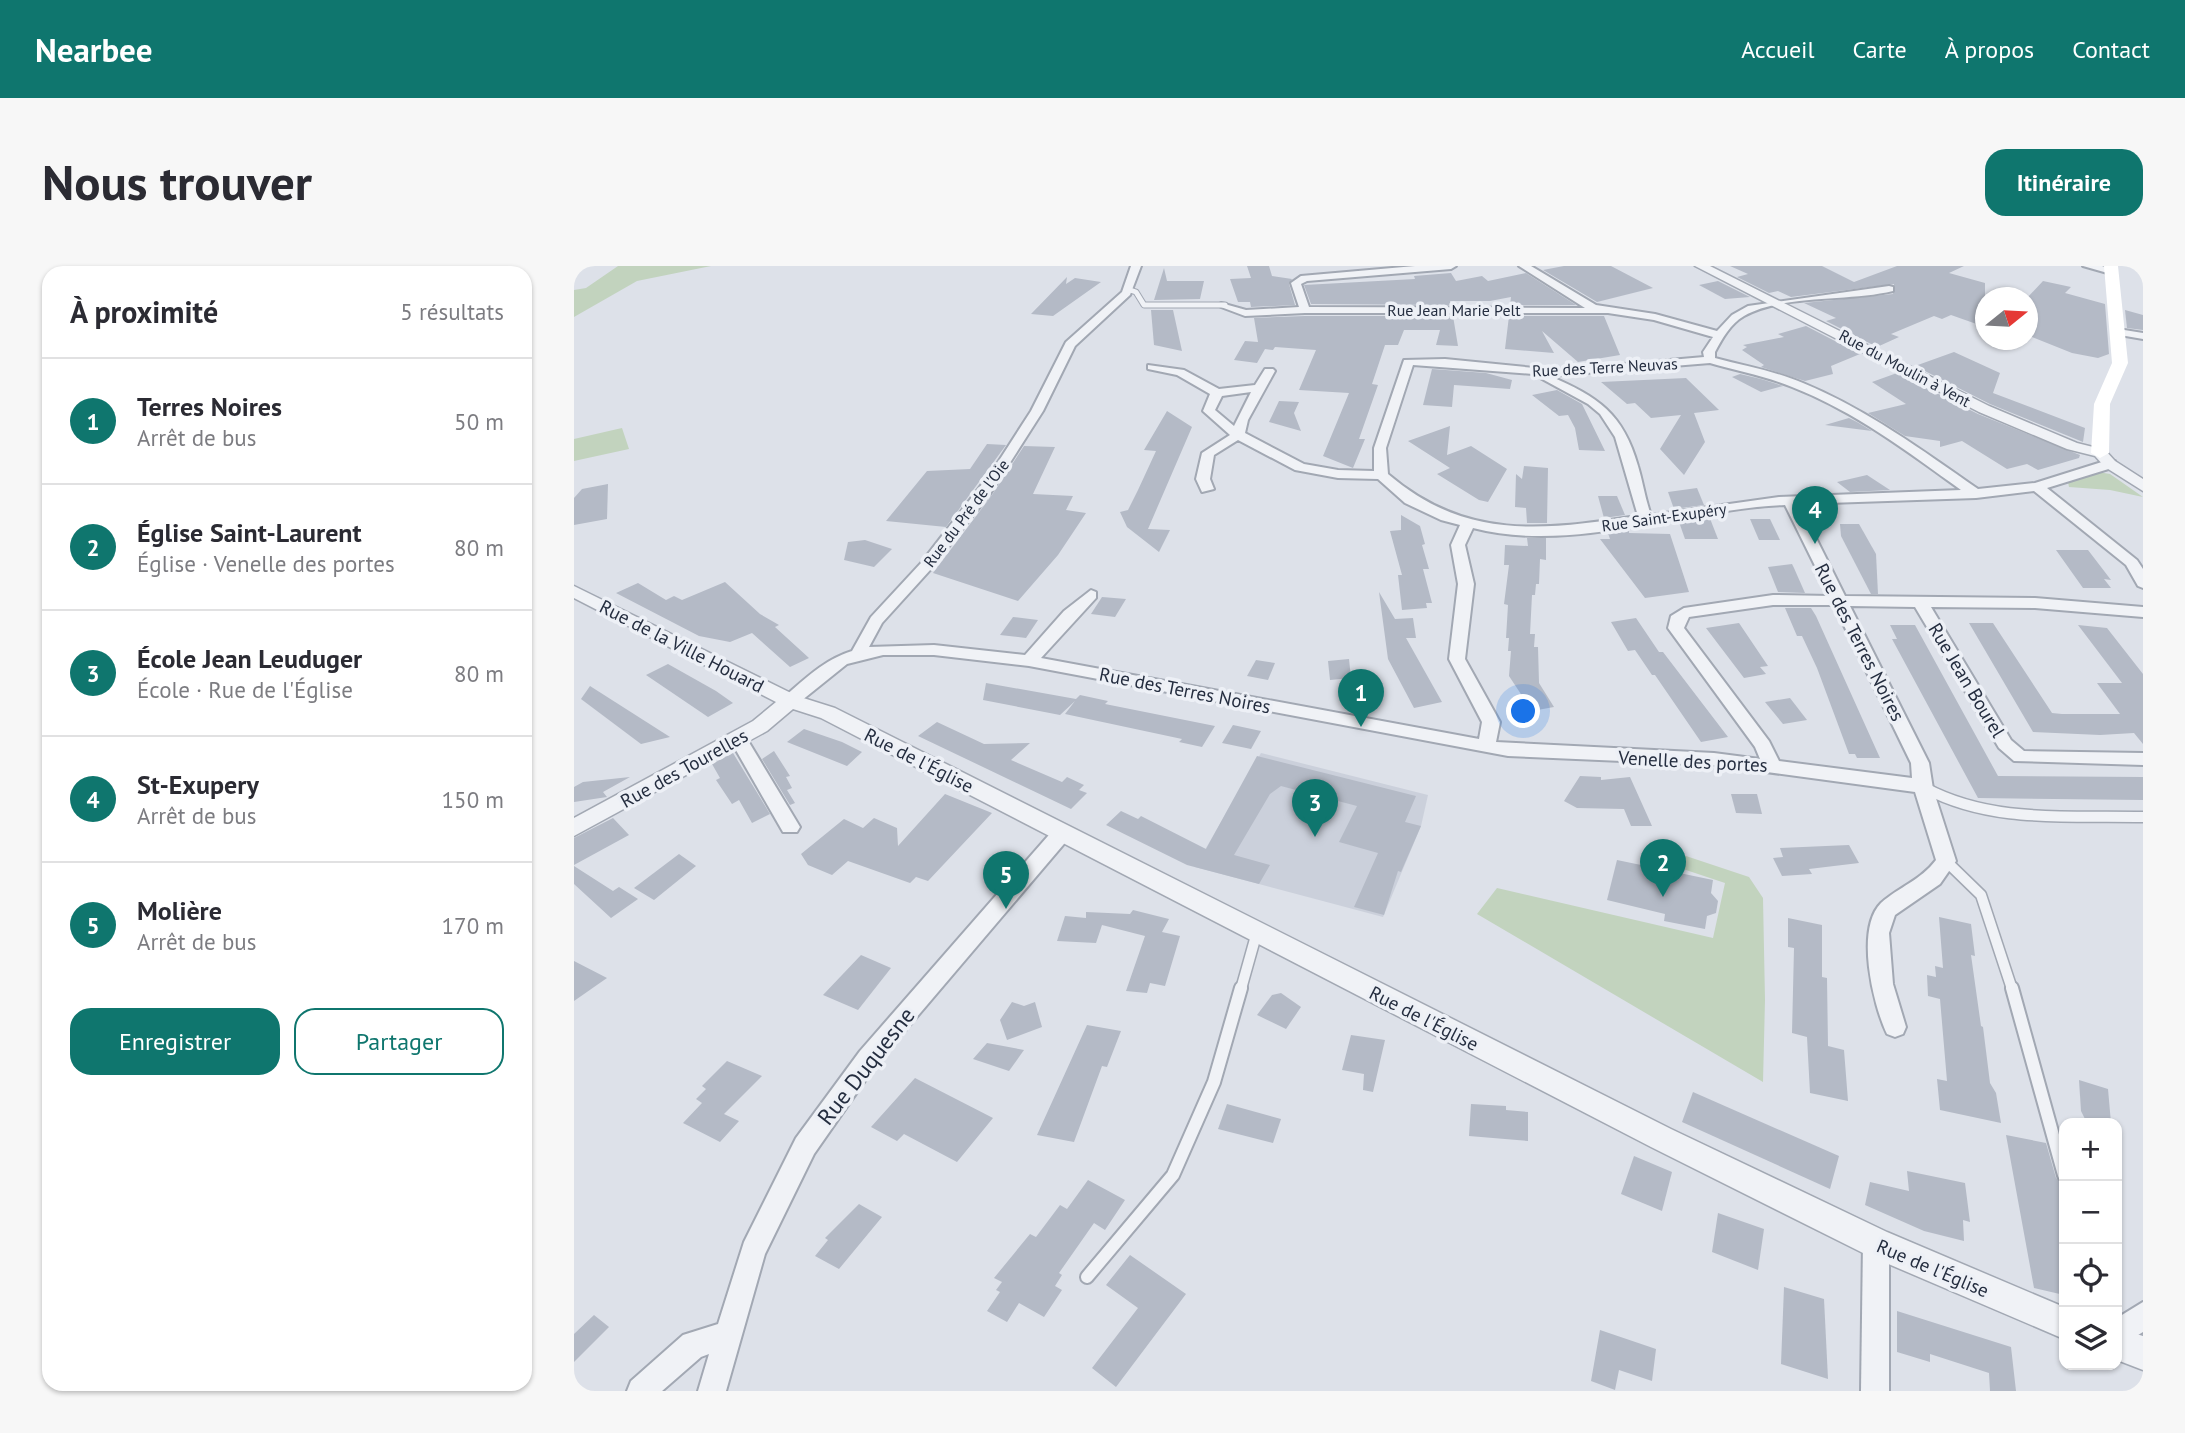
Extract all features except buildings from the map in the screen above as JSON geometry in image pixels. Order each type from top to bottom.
[{"type":"main road","points":[[2105,459],[2102,404],[2120,363],[2111,268]]},
{"type":"street","name":"Rue du Pré de l'Oie","points":[[860,653],[864,636],[936,555],[997,477],[1038,409],[1071,342],[1102,318],[1129,290],[1136,266]]},
{"type":"street","points":[[1305,310],[1296,284],[1305,278],[1451,266]]},
{"type":"street","points":[[1524,266],[1593,308],[1655,317],[1721,336]]},
{"type":"street","name":"Rue du Moulin à Vent","points":[[1701,266],[1781,304],[1984,409],[2105,459],[2143,486]]},
{"type":"street","points":[[2088,266],[2111,268]]},
{"type":"street","points":[[1710,360],[1709,352],[1741,313],[1781,304],[1856,297],[1889,289]]},
{"type":"street","name":"Rue Jean Marie Pelt","points":[[1225,305],[1245,313],[1305,310],[1604,311]]},
{"type":"street","points":[[2118,332],[2143,336]]},
{"type":"street","name":"Rue des Terre Neuvas","points":[[1381,475],[1380,448],[1408,362],[1444,362],[1532,372],[1710,360],[1797,385],[1847,409],[1893,436],[1976,494]]},
{"type":"street","points":[[1152,367],[1180,372],[1217,393],[1259,388]]},
{"type":"street","points":[[1207,489],[1203,479],[1208,453],[1238,435],[1242,420],[1269,371]]},
{"type":"street","points":[[1532,372],[1591,400],[1607,413],[1623,439],[1647,519]]},
{"type":"street","points":[[1217,393],[1209,411],[1238,435],[1300,467],[1338,474],[1381,475]]},
{"type":"street","name":"Rue Saint-Exupéry","points":[[1381,475],[1410,500],[1468,524],[1497,530],[1544,531],[1790,501],[1976,494],[2037,487],[2105,459]]},
{"type":"street","points":[[2037,487],[2132,563],[2143,583]]},
{"type":"street","name":"Rue des Terres Noires","points":[[1790,501],[1920,763],[1920,786],[1946,861]]},
{"type":"street","points":[[1468,524],[1458,545],[1466,584],[1457,659],[1491,722],[1486,746]]},
{"type":"street","name":"Rue de la Ville Houard","points":[[574,592],[790,701]]},
{"type":"street","points":[[1029,661],[1091,595]]},
{"type":"street","name":"Rue Jean Bourel","points":[[1771,764],[1763,745],[1676,628],[1677,620],[1684,613],[1773,600],[2035,603],[2143,612]]},
{"type":"street","name":"Rue Jean Bourel","points":[[1920,602],[2005,744],[2020,757],[2143,759]]},
{"type":"street","name":"Rue des Terres Noires","points":[[860,653],[957,651],[1029,661],[1508,750]]},
{"type":"street","points":[[790,701],[839,660],[860,653]]},
{"type":"street","name":"Rue des Tourelles","points":[[574,828],[760,726],[790,701]]},
{"type":"street","name":"Rue de l'Église","points":[[790,701],[828,713],[1661,1138],[1876,1243],[2059,1321]]},
{"type":"street","points":[[738,738],[790,827]]},
{"type":"street","name":"Venelle des portes","points":[[1508,750],[1771,764],[1920,786]]},
{"type":"street","name":"Rue Duquesne","points":[[712,1391],[753,1251],[805,1146],[868,1058],[1062,833]]},
{"type":"street","points":[[1895,1027],[1882,984],[1878,933],[1887,910],[1933,879],[1946,861]]},
{"type":"street","points":[[1875,1391],[1876,1243]]},
{"type":"street","points":[[2122,1331],[2143,1316]]},
{"type":"street","points":[[641,1391],[693,1345],[727,1335]]},
{"type":"street","points":[[2122,1346],[2143,1353]]},
{"type":"lane","name":"Rue Jean Marie Pelt","points":[[1129,290],[1136,292],[1144,305],[1225,305]]},
{"type":"lane","points":[[1920,786],[1953,803],[1999,814],[2143,817]]},
{"type":"lane","points":[[1946,861],[1980,895],[2002,953],[2059,1157]]},
{"type":"lane","points":[[1087,1277],[1173,1175],[1214,1082],[1257,932]]},
{"type":"shaded area","points":[[1261,753],[1428,795],[1421,826],[1383,917],[1195,867]]},
{"type":"green space","points":[[618,266],[711,266],[637,281],[574,317],[574,290],[586,288]]},
{"type":"green space","points":[[622,428],[629,449],[574,461],[574,439]]},
{"type":"green space","points":[[2098,472],[2110,474],[2143,497],[2110,490],[2069,487],[2068,482]]},
{"type":"green space","points":[[1677,853],[1749,877],[1763,898],[1763,1082],[1477,914],[1497,888],[1713,938],[1725,883],[1677,867]]},
{"type":"place","name":"St-Exupery","points":[[1815,544]]},
{"type":"place","name":"Terres Noires","points":[[1361,727]]},
{"type":"place","name":"École Jean Leuduger","points":[[1315,837]]},
{"type":"place","name":"Église Saint-Laurent","points":[[1663,897]]},
{"type":"place","name":"Molière","points":[[1006,909]]}]
